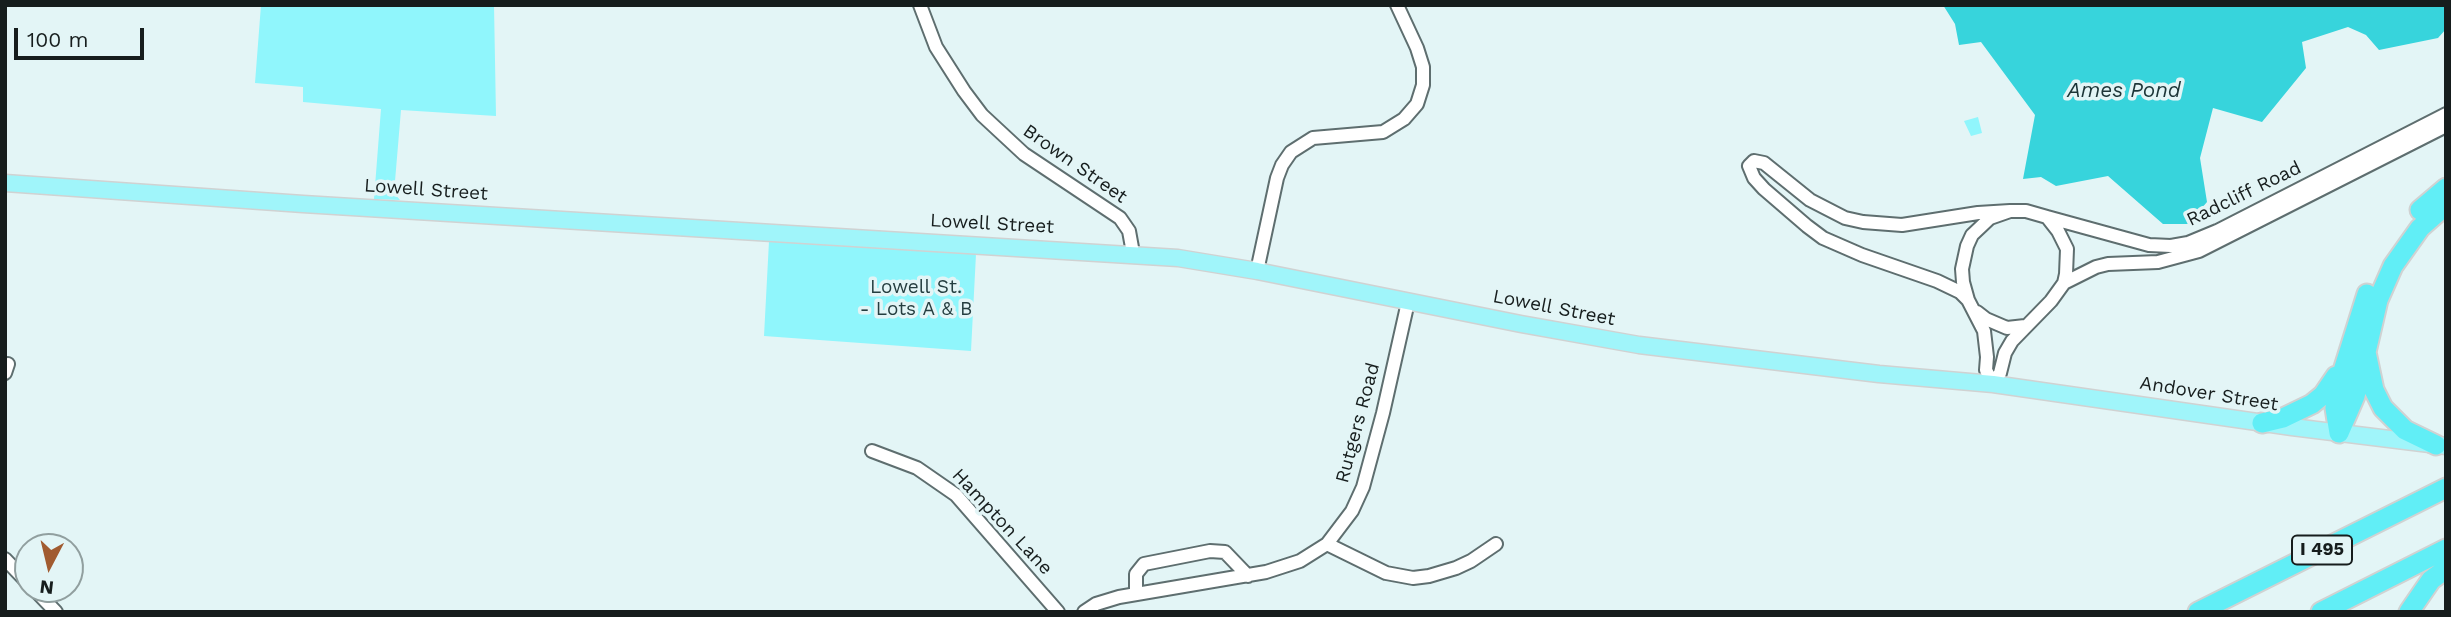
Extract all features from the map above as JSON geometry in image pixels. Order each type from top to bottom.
[{"type":"highway","points":[[2339,433],[2335,402],[2343,366],[2372,281],[2383,257],[2413,218],[2446,188]]},
{"type":"highway","points":[[2339,433],[2355,397],[2378,300],[2393,266],[2420,228],[2446,205]]},
{"type":"highway","points":[[2366,352],[2374,390],[2383,408],[2405,430],[2441,445]]},
{"type":"highway","points":[[2262,423],[2283,418],[2312,404],[2343,366]]},
{"type":"highway","points":[[2300,561],[2446,482]]},
{"type":"highway","name":"I 495","points":[[2198,612],[2446,488]]},
{"type":"highway","name":"I 495","points":[[2320,612],[2446,549]]},
{"type":"highway","points":[[2409,612],[2431,580],[2446,569]]},
{"type":"main road","name":"Lowell Street","points":[[5,183],[303,204],[1133,253],[1203,261],[1625,343],[1879,374],[1967,381]]},
{"type":"main road","name":"Andover Street","points":[[1967,381],[2262,423],[2441,445]]},
{"type":"street","name":"Brown Street","points":[[920,5],[936,47],[982,116],[1024,154],[1120,218],[1129,231],[1133,253]]},
{"type":"street","points":[[1257,271],[1277,178],[1283,162],[1292,152],[1313,138],[1370,134],[1389,129],[1408,116],[1418,101],[1424,78],[1422,62],[1397,5]]},
{"type":"street","name":"Radcliff Road","points":[[2064,283],[2108,264],[2158,262],[2199,251],[2394,146],[2446,114]]},
{"type":"street","name":"Radcliff Road","points":[[2047,217],[2149,245],[2171,246],[2188,243],[2394,146],[2446,126]]},
{"type":"street","points":[[1993,384],[2000,373],[2005,354],[2025,326],[2051,301],[2064,283],[2067,249],[2047,217],[2026,211],[2010,211],[1978,213],[1902,225],[1863,222],[1845,218],[1818,205],[1785,182],[1765,163],[1754,161],[1749,166],[1754,178],[1764,189],[1786,210],[1824,238],[1861,255],[1937,281],[1960,292],[1986,319],[1999,326],[2014,329],[2025,326]]},
{"type":"street","points":[[1993,384],[1986,370],[1984,331],[1971,305],[1962,270],[1972,235],[1990,218],[2010,211]]},
{"type":"street","name":"Rutgers Road","points":[[1084,612],[1096,604],[1136,594],[1248,576],[1300,561],[1327,544],[1352,511],[1363,486],[1408,302]]},
{"type":"street","name":"Hampton Lane","points":[[872,451],[917,468],[950,490],[1058,612]]},
{"type":"street","points":[[1327,544],[1386,573],[1413,578],[1456,568],[1496,544]]},
{"type":"street","points":[[1136,594],[1136,574],[1144,564],[1210,551],[1225,552],[1248,576]]},
{"type":"green space","points":[[261,5],[494,5],[496,116],[401,110],[394,193],[400,200],[374,199],[381,109],[303,102],[303,87],[255,83]]},
{"type":"green space","points":[[1978,117],[1982,133],[1971,136],[1964,121]]},
{"type":"green space","name":"Lowell St. - Lots A & B","points":[[769,241],[976,254],[971,351],[764,336]]},
{"type":"water","name":"Ames Pond","points":[[1943,5],[2446,5],[2446,29],[2438,38],[2379,50],[2366,35],[2348,27],[2302,42],[2306,68],[2262,122],[2213,108],[2200,158],[2207,202],[2188,224],[2163,224],[2108,176],[2056,186],[2041,177],[2023,179],[2035,115],[1981,42],[1959,45],[1955,24]]}]
